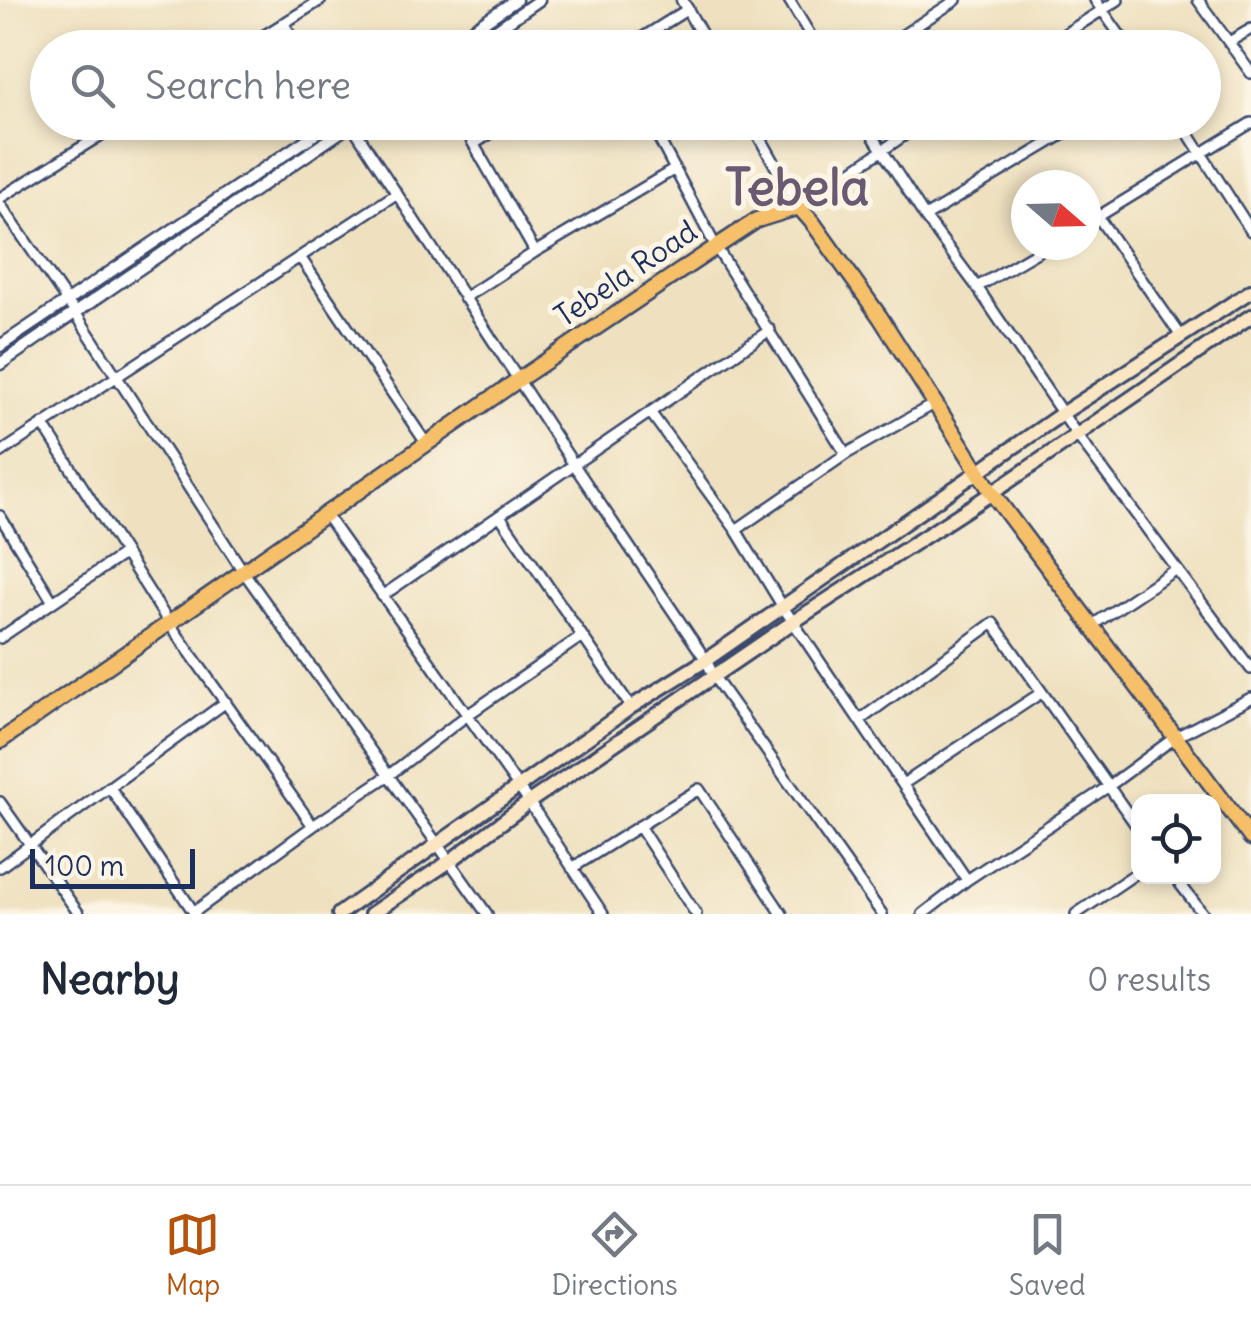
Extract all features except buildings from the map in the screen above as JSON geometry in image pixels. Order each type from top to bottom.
[{"type":"main road","name":"Tebela Road","points":[[0,741],[426,443],[716,247],[757,220],[799,207]]},
{"type":"main road","points":[[799,207],[880,317],[992,493],[1251,838]]},
{"type":"main road","points":[[339,914],[631,706],[706,660],[1063,413],[1251,291]]},
{"type":"main road","points":[[371,914],[714,676],[1251,316]]},
{"type":"street","points":[[273,30],[321,0]]},
{"type":"street","points":[[472,30],[516,0]]},
{"type":"street","points":[[496,30],[538,0]]},
{"type":"street","points":[[789,0],[807,30]]},
{"type":"street","points":[[910,30],[956,0]]},
{"type":"street","points":[[1095,0],[1117,30]]},
{"type":"street","points":[[1071,30],[1118,0]]},
{"type":"street","points":[[1198,0],[1220,30]]},
{"type":"street","points":[[650,30],[685,4],[699,30]]},
{"type":"street","points":[[284,23],[288,30]]},
{"type":"street","points":[[1229,42],[1251,29]]},
{"type":"street","points":[[1221,31],[1251,74]]},
{"type":"street","points":[[1101,215],[1251,123]]},
{"type":"street","points":[[94,140],[0,201],[243,571],[486,914]]},
{"type":"street","points":[[0,346],[306,140]]},
{"type":"street","points":[[0,364],[327,140]]},
{"type":"street","points":[[363,140],[714,676],[882,914]]},
{"type":"street","points":[[472,140],[535,252]]},
{"type":"street","points":[[474,144],[480,140]]},
{"type":"street","points":[[660,140],[716,247],[846,454]]},
{"type":"street","points":[[761,140],[799,207],[896,140]]},
{"type":"street","points":[[874,140],[1077,436],[1251,669]]},
{"type":"street","points":[[924,217],[1054,140]]},
{"type":"street","points":[[1193,140],[1251,231]]},
{"type":"street","points":[[464,298],[675,169]]},
{"type":"street","points":[[0,453],[396,194]]},
{"type":"street","points":[[1101,221],[1181,336]]},
{"type":"street","points":[[300,257],[426,443]]},
{"type":"street","points":[[977,287],[1023,260]]},
{"type":"street","points":[[382,596],[770,330]]},
{"type":"street","points":[[736,530],[846,454],[934,404]]},
{"type":"street","points":[[650,412],[736,530],[783,607],[968,880]]},
{"type":"street","points":[[44,424],[169,622],[313,826]]},
{"type":"street","points":[[325,514],[529,802],[602,914]]},
{"type":"street","points":[[0,516],[54,602]]},
{"type":"street","points":[[500,516],[631,706]]},
{"type":"street","points":[[0,638],[125,553]]},
{"type":"street","points":[[1091,626],[1176,568]]},
{"type":"street","points":[[860,720],[993,624],[1131,818]]},
{"type":"street","points":[[111,788],[195,913],[582,636]]},
{"type":"street","points":[[903,784],[1042,693]]},
{"type":"street","points":[[923,914],[1174,738],[1251,698]]},
{"type":"street","points":[[0,868],[226,702]]},
{"type":"street","points":[[572,868],[699,789],[782,914]]},
{"type":"street","points":[[0,802],[79,914]]},
{"type":"street","points":[[638,826],[696,914]]},
{"type":"street","points":[[1076,914],[1131,877]]},
{"type":"street","points":[[1180,884],[1203,914]]},
{"type":"district","name":"Tebela","points":[[797,187]]}]
